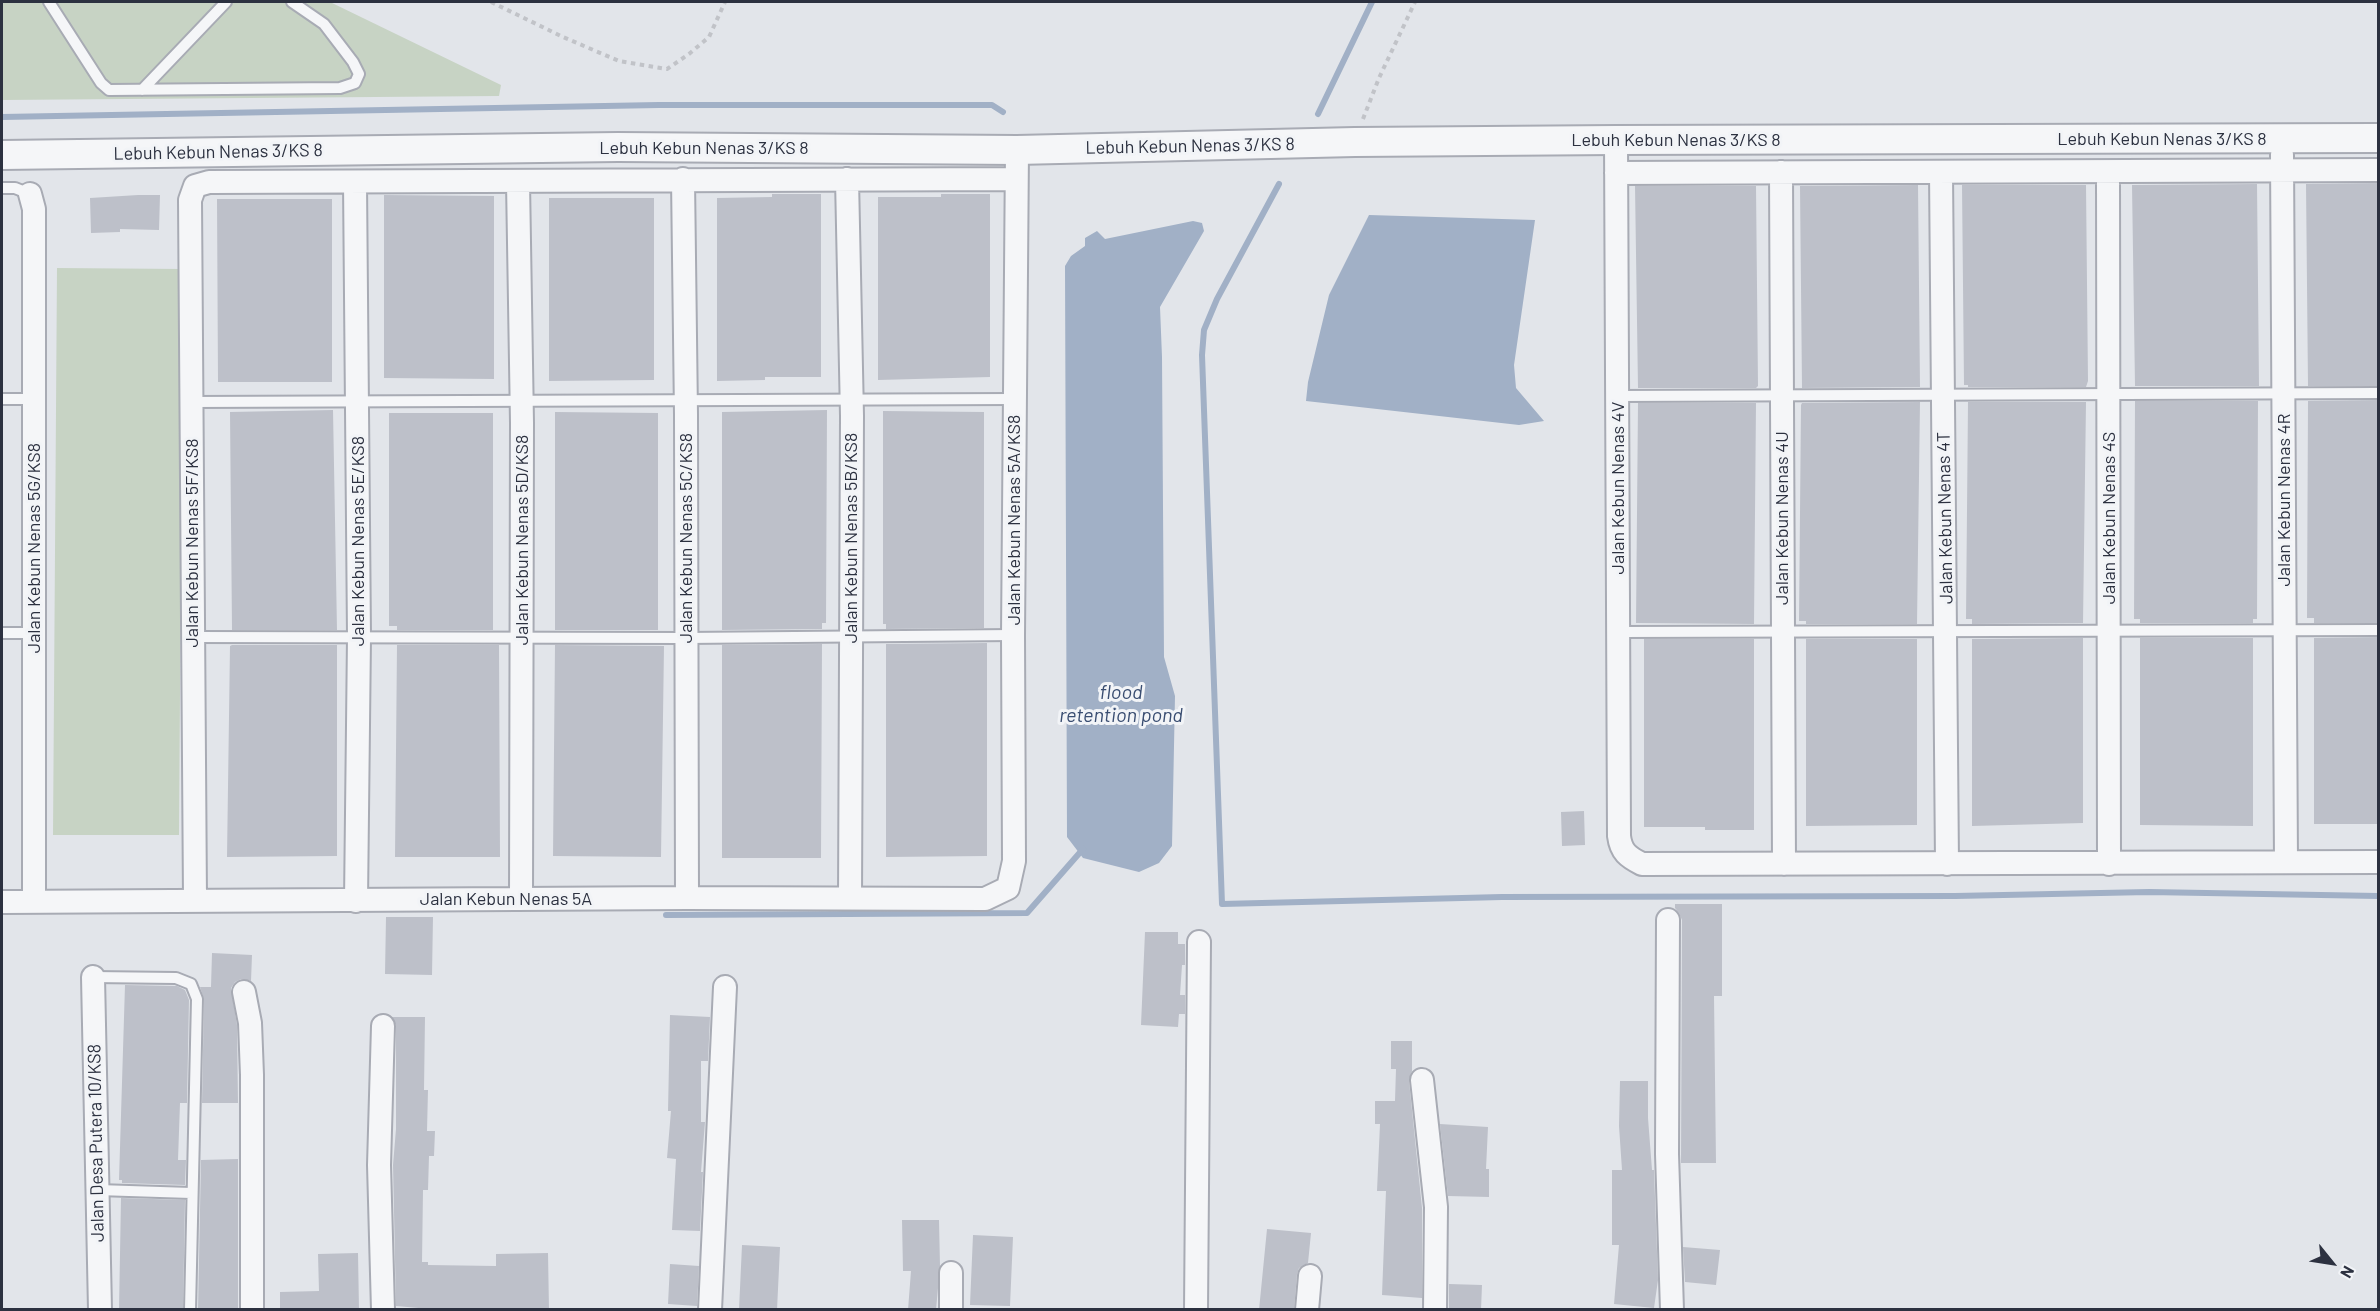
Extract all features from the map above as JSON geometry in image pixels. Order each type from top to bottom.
[{"type":"street","name":"Jalan Kebun Nenas 4R","points":[[2282,138],[2286,862]]},
{"type":"street","name":"Lebuh Kebun Nenas 3/KS 8","points":[[2,155],[618,147],[1017,150],[1355,142],[2379,138]]},
{"type":"street","name":"Jalan Kebun Nenas 4V","points":[[1616,140],[1619,836],[1621,849],[1629,858],[1642,864],[1784,864]]},
{"type":"street","name":"Jalan Kebun Nenas 5A/KS8","points":[[1008,888],[1014,861],[1013,635],[1017,150]]},
{"type":"street","points":[[1616,173],[2379,170]]},
{"type":"street","name":"Jalan Kebun Nenas 4U","points":[[1781,172],[1784,864]]},
{"type":"street","name":"Jalan Kebun Nenas 4T","points":[[1941,172],[1947,864]]},
{"type":"street","name":"Jalan Kebun Nenas 4S","points":[[2108,172],[2109,864]]},
{"type":"street","name":"Jalan Kebun Nenas 5C/KS8","points":[[683,179],[687,898]]},
{"type":"street","name":"Jalan Kebun Nenas 5B/KS8","points":[[847,179],[851,401],[850,898]]},
{"type":"street","points":[[355,182],[1016,179]]},
{"type":"street","name":"Jalan Kebun Nenas 5F/KS8","points":[[195,900],[190,200],[195,186],[209,182],[355,182]]},
{"type":"street","name":"Jalan Kebun Nenas 5E/KS8","points":[[355,182],[358,402],[356,901]]},
{"type":"street","name":"Jalan Kebun Nenas 5D/KS8","points":[[518,182],[522,637],[521,899]]},
{"type":"street","name":"Jalan Kebun Nenas 5G/KS8","points":[[30,194],[34,209],[34,902]]},
{"type":"street","points":[[1784,864],[2379,862]]},
{"type":"street","name":"Jalan Kebun Nenas 5A","points":[[2,902],[687,898],[985,899],[1008,888]]},
{"type":"street","points":[[1668,920],[1667,1154],[1672,1310]]},
{"type":"street","points":[[1196,1310],[1199,942]]},
{"type":"street","name":"Jalan Desa Putera 10/KS8","points":[[93,977],[100,1310]]},
{"type":"street","points":[[710,1310],[725,987]]},
{"type":"street","points":[[244,992],[250,1023],[252,1075],[252,1310]]},
{"type":"street","points":[[383,1026],[379,1165],[383,1310]]},
{"type":"street","points":[[1422,1080],[1436,1207],[1435,1310]]},
{"type":"street","points":[[951,1273],[951,1310]]},
{"type":"street","points":[[1307,1310],[1310,1276]]},
{"type":"lane","points":[[49,2],[101,83],[109,90],[340,88],[355,83],[359,74],[324,24],[292,2]]},
{"type":"lane","points":[[142,90],[161,67],[226,2]]},
{"type":"lane","points":[[2,188],[15,188],[30,194]]},
{"type":"lane","points":[[1618,396],[2379,393]]},
{"type":"lane","points":[[2,399],[35,399]]},
{"type":"lane","points":[[191,402],[1014,399]]},
{"type":"lane","points":[[1619,632],[2379,630]]},
{"type":"lane","points":[[2,633],[34,633]]},
{"type":"lane","points":[[193,637],[686,638],[1013,635]]},
{"type":"lane","points":[[93,977],[176,978],[191,984],[197,999],[190,1310]]},
{"type":"lane","points":[[98,1190],[191,1193]]},
{"type":"path","points":[[491,2],[619,61],[667,69],[709,37],[725,2]]},
{"type":"path","points":[[1355,142],[1379,78],[1415,2]]},
{"type":"green space","points":[[2,2],[330,2],[501,85],[499,96],[2,100]]},
{"type":"green space","points":[[57,268],[183,269],[179,835],[53,835]]},
{"type":"water","points":[[1369,215],[1535,220],[1514,365],[1516,388],[1544,421],[1519,425],[1306,401],[1308,382],[1329,295]]},
{"type":"water","name":"flood retention pond","points":[[1193,221],[1202,223],[1204,231],[1160,307],[1164,657],[1175,696],[1172,846],[1159,863],[1139,872],[1083,858],[1067,837],[1065,266],[1071,256],[1085,246],[1085,238],[1097,231],[1105,239]]},
{"type":"building","points":[[2379,183],[2379,386],[2308,386],[2306,184]]},
{"type":"building","points":[[2257,184],[2259,386],[2135,386],[2132,185]]},
{"type":"building","points":[[1918,185],[1920,387],[1802,388],[1800,186]]},
{"type":"building","points":[[1962,185],[2086,185],[2088,381],[2086,387],[1968,387],[1964,385]]},
{"type":"building","points":[[1635,186],[1756,186],[1758,386],[1756,388],[1638,388]]},
{"type":"building","points":[[772,194],[821,194],[821,377],[765,377],[765,380],[717,381],[717,198],[772,197]]},
{"type":"building","points":[[941,194],[990,194],[990,377],[878,380],[878,197],[941,197]]},
{"type":"building","points":[[160,195],[159,230],[120,229],[120,232],[91,233],[90,198]]},
{"type":"building","points":[[384,195],[494,196],[494,379],[384,378]]},
{"type":"building","points":[[549,198],[654,198],[654,380],[549,381]]},
{"type":"building","points":[[217,199],[332,199],[332,382],[218,382]]},
{"type":"building","points":[[2379,400],[2379,623],[2314,623],[2314,618],[2307,618],[2308,401]]},
{"type":"building","points":[[2135,401],[2258,401],[2257,619],[2253,619],[2253,623],[2140,623],[2140,619],[2134,619]]},
{"type":"building","points":[[1920,402],[1917,624],[1806,624],[1806,621],[1799,621],[1802,403]]},
{"type":"building","points":[[1968,402],[2086,402],[2083,623],[1972,624],[1972,619],[1966,619]]},
{"type":"building","points":[[1638,403],[1756,403],[1754,624],[1636,623]]},
{"type":"building","points":[[333,410],[337,630],[232,630],[230,412]]},
{"type":"building","points":[[827,410],[826,623],[822,623],[822,629],[722,630],[722,412]]},
{"type":"building","points":[[883,411],[984,412],[984,628],[886,629],[886,624],[883,624]]},
{"type":"building","points":[[555,412],[658,413],[658,630],[555,630]]},
{"type":"building","points":[[389,413],[493,413],[493,630],[397,630],[397,626],[389,626]]},
{"type":"building","points":[[2379,637],[2379,824],[2314,824],[2314,638]]},
{"type":"building","points":[[2083,638],[2083,823],[1972,826],[1972,639]]},
{"type":"building","points":[[2140,638],[2253,638],[2253,826],[2140,825]]},
{"type":"building","points":[[1644,639],[1754,639],[1754,830],[1644,827]]},
{"type":"building","points":[[1806,639],[1917,639],[1917,825],[1806,826]]},
{"type":"building","points":[[987,643],[987,856],[886,857],[886,644]]},
{"type":"building","points":[[822,644],[821,858],[722,858],[722,645]]},
{"type":"building","points":[[337,645],[337,856],[227,857],[230,646]]},
{"type":"building","points":[[397,645],[499,645],[500,857],[395,857]]},
{"type":"building","points":[[555,645],[664,646],[661,857],[553,856]]},
{"type":"building","points":[[1584,811],[1585,845],[1562,846],[1561,812]]},
{"type":"building","points":[[1675,904],[1722,904],[1722,996],[1714,996],[1716,1163],[1681,1163],[1682,920]]},
{"type":"building","points":[[386,917],[433,917],[432,975],[385,974]]},
{"type":"building","points":[[1145,932],[1178,932],[1178,944],[1185,944],[1185,965],[1182,965],[1180,995],[1185,995],[1185,1014],[1179,1014],[1178,1027],[1141,1025]]},
{"type":"building","points":[[212,953],[252,955],[251,981],[241,979],[231,988],[237,1025],[238,1103],[202,1103],[204,999],[200,987],[211,987]]},
{"type":"building","points":[[125,985],[177,986],[185,990],[189,1000],[187,1103],[180,1103],[178,1160],[186,1160],[185,1185],[122,1183],[122,1180],[119,1180]]},
{"type":"building","points":[[670,1015],[710,1017],[708,1061],[701,1061],[701,1122],[705,1122],[700,1231],[672,1230],[676,1159],[667,1158],[671,1111],[668,1111]]},
{"type":"building","points":[[392,1017],[425,1017],[424,1090],[428,1090],[427,1131],[435,1131],[434,1156],[429,1156],[428,1190],[423,1190],[422,1262],[428,1262],[428,1265],[496,1266],[496,1254],[548,1253],[549,1310],[441,1310],[396,1306],[393,1165],[396,1129],[396,1026]]},
{"type":"building","points":[[1391,1041],[1412,1041],[1412,1071],[1409,1081],[1422,1208],[1422,1298],[1382,1295],[1386,1191],[1377,1191],[1380,1124],[1375,1124],[1375,1101],[1395,1101],[1396,1069],[1391,1069]]},
{"type":"building","points":[[1620,1081],[1648,1081],[1648,1118],[1652,1170],[1654,1170],[1658,1280],[1654,1308],[1614,1304],[1619,1245],[1612,1245],[1612,1170],[1622,1170],[1619,1126]]},
{"type":"building","points":[[1440,1124],[1488,1127],[1486,1169],[1489,1169],[1489,1197],[1448,1196]]},
{"type":"building","points":[[238,1159],[238,1310],[198,1310],[201,1160]]},
{"type":"building","points":[[121,1198],[185,1200],[183,1310],[119,1310]]},
{"type":"building","points":[[902,1220],[939,1220],[940,1266],[936,1310],[908,1310],[911,1271],[903,1271]]},
{"type":"building","points":[[1267,1229],[1311,1233],[1308,1263],[1299,1268],[1297,1274],[1294,1310],[1259,1310]]},
{"type":"building","points":[[973,1235],[1013,1237],[1010,1306],[970,1305]]},
{"type":"building","points":[[742,1245],[780,1247],[777,1310],[739,1310]]},
{"type":"building","points":[[1683,1247],[1720,1250],[1716,1285],[1685,1282]]},
{"type":"building","points":[[358,1253],[359,1310],[280,1310],[280,1292],[319,1291],[318,1254]]},
{"type":"building","points":[[670,1264],[699,1266],[697,1306],[668,1304]]},
{"type":"building","points":[[1449,1284],[1482,1285],[1481,1310],[1449,1310]]},
{"type":"waterway","points":[[1318,114],[1372,2]]},
{"type":"waterway","points":[[2,117],[659,105],[992,105],[1003,112]]},
{"type":"waterway","points":[[1279,184],[1217,299],[1204,330],[1202,355],[1222,904],[1502,897],[1955,896],[2149,892],[2378,896]]},
{"type":"waterway","points":[[666,915],[1027,913],[1083,849]]}]
